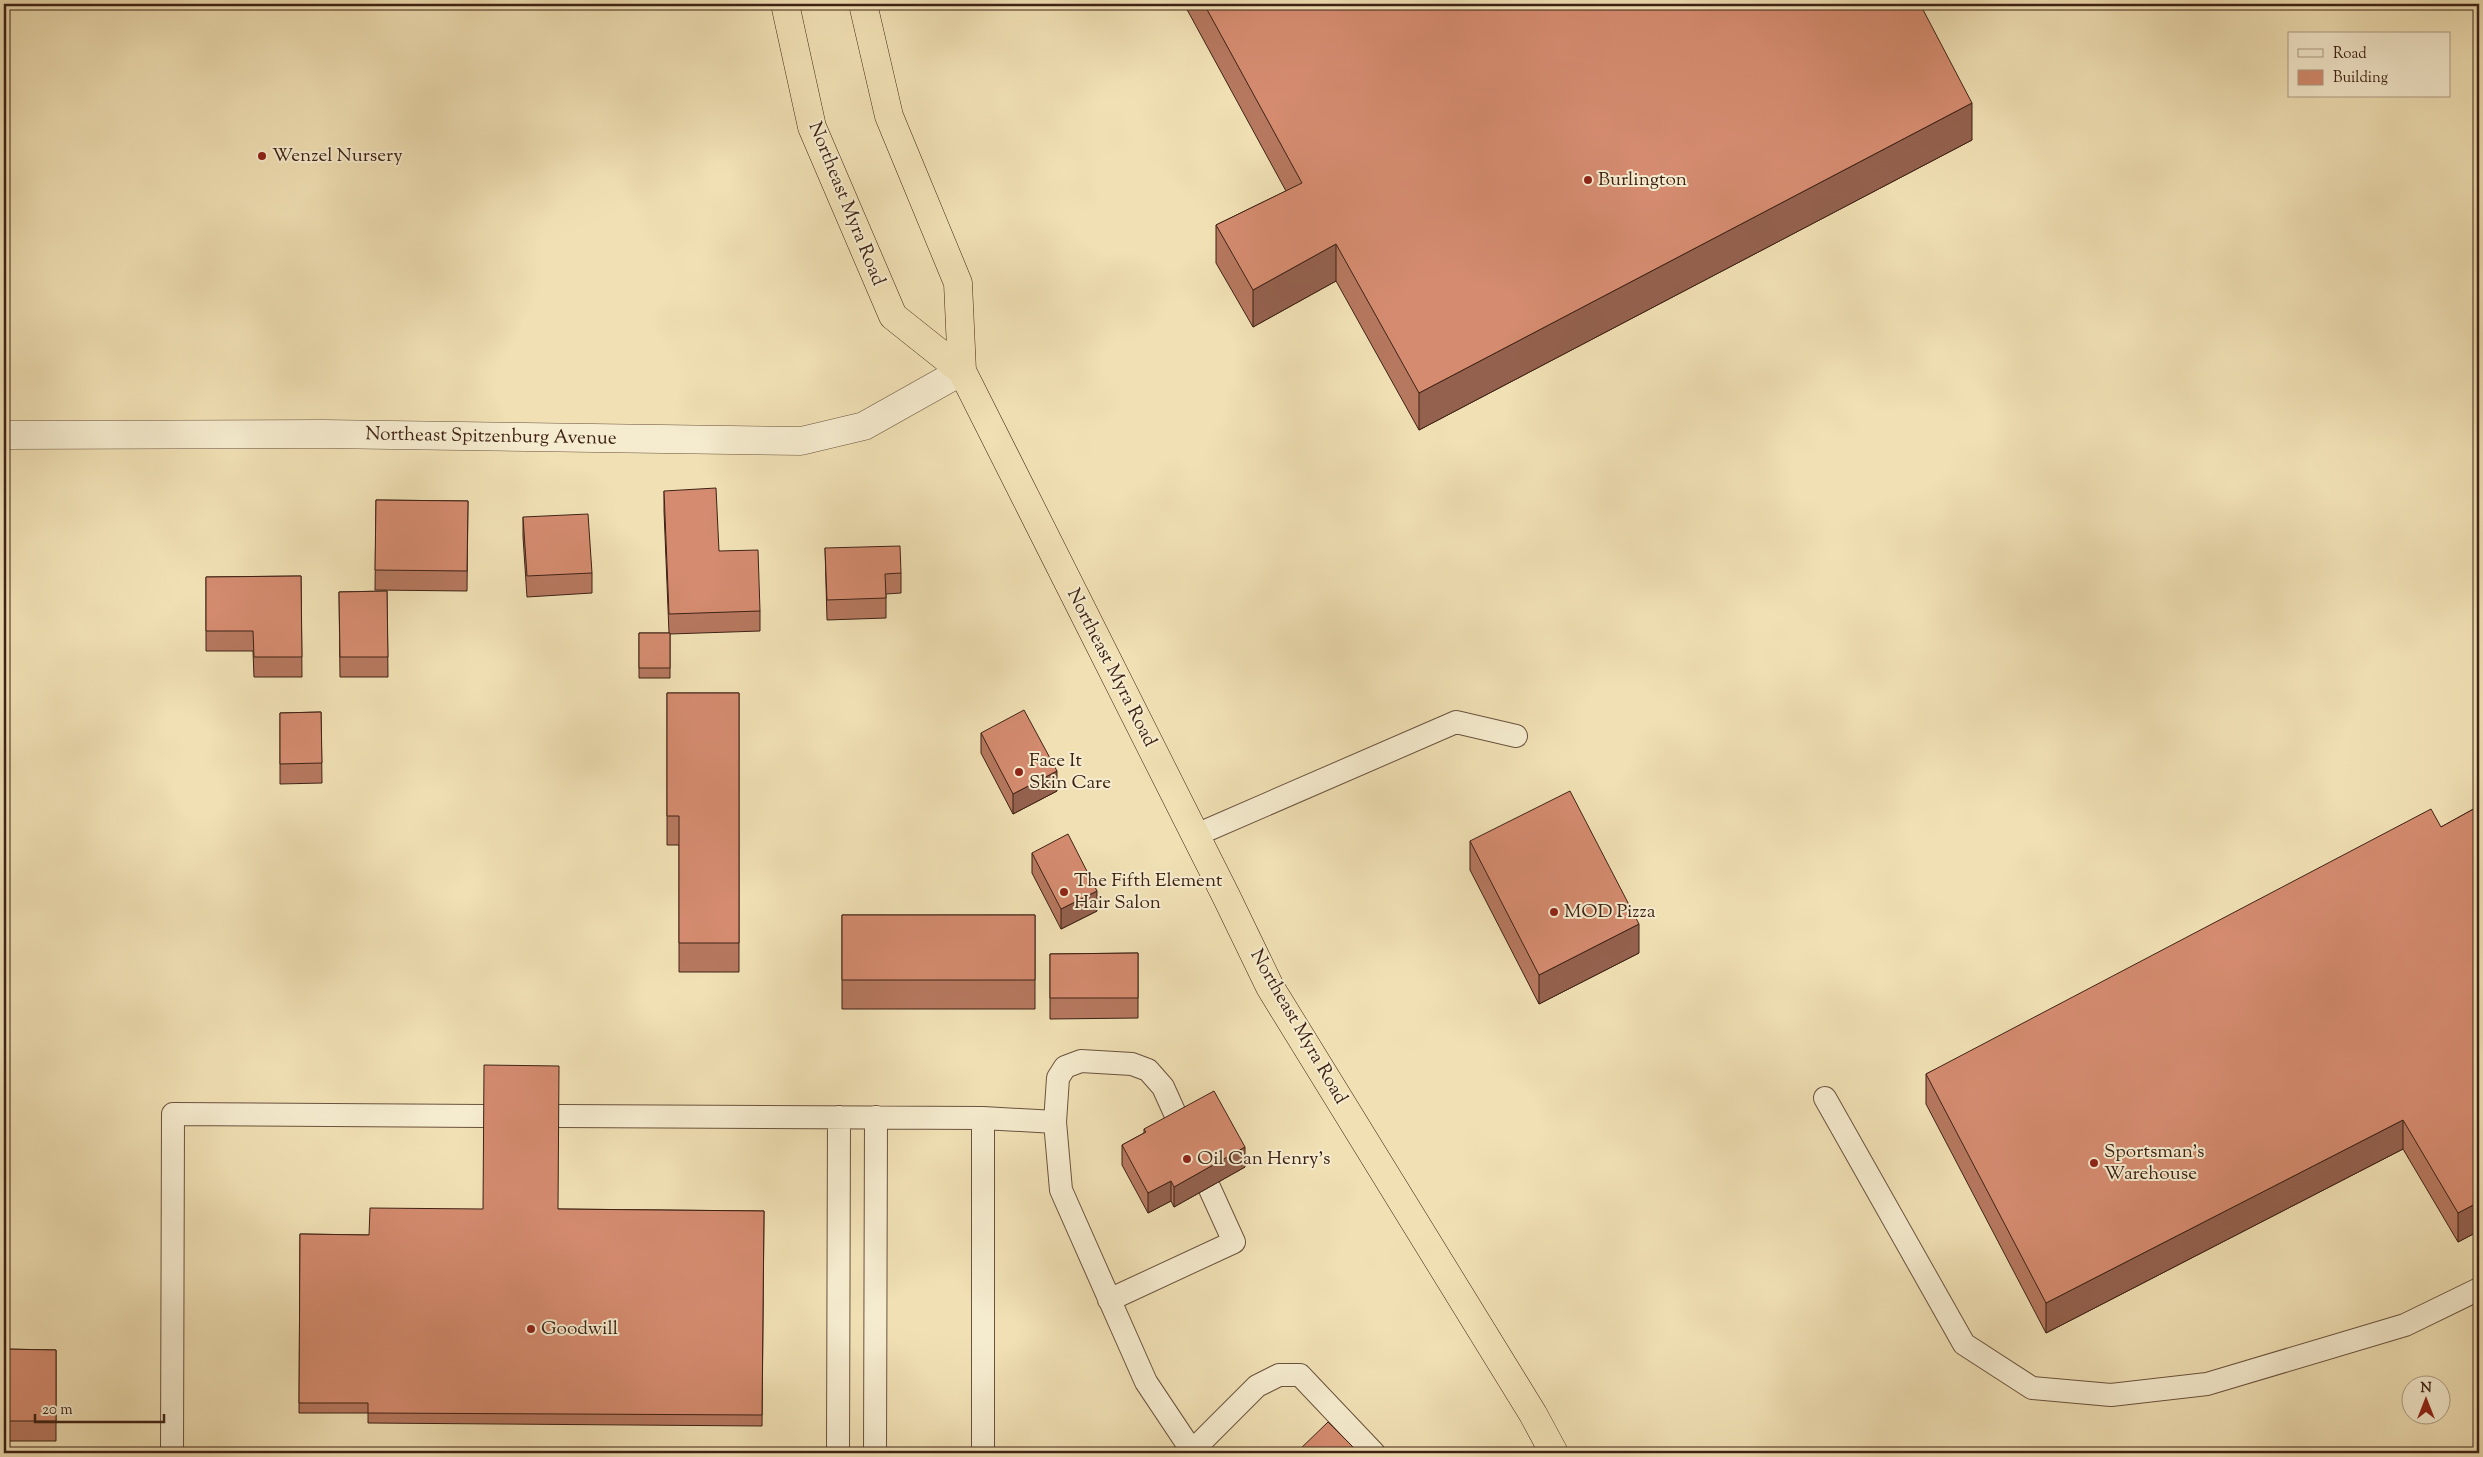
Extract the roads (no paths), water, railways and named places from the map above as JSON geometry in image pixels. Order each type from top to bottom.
[{"type":"highway","name":"Northeast Myra Road","points":[[785,4],[812,127],[893,316],[962,371]]},
{"type":"highway","name":"Northeast Myra Road","points":[[863,4],[889,116],[958,282],[962,371],[1270,987],[1533,1414],[1554,1453]]},
{"type":"highway","points":[[1533,1414],[1538,1453]]},
{"type":"street","name":"Northeast Spitzenburg Avenue","points":[[4,435],[324,434],[801,441],[864,426],[962,371]]},
{"type":"lane","points":[[1196,836],[1456,722],[1516,736]]},
{"type":"lane","points":[[1182,1129],[1163,1087],[1148,1070],[1132,1064],[1081,1062],[1065,1067],[1058,1078],[1055,1122],[1061,1190],[1146,1382],[1191,1452],[1257,1386],[1279,1376],[1300,1375],[1374,1453]]},
{"type":"lane","points":[[1825,1098],[1964,1344],[2032,1388],[2111,1395],[2207,1384],[2405,1325],[2479,1288]]},
{"type":"lane","points":[[172,1453],[173,1114],[484,1116]]},
{"type":"lane","points":[[558,1116],[983,1118],[1055,1122]]},
{"type":"lane","points":[[838,1117],[838,1453]]},
{"type":"lane","points":[[875,1453],[876,1117]]},
{"type":"lane","points":[[982,1453],[983,1118]]},
{"type":"lane","points":[[1109,1300],[1234,1242],[1209,1187]]},
{"type":"place","name":"Wenzel Nursery","points":[[262,156]]},
{"type":"place","name":"Burlington","points":[[1588,180]]},
{"type":"place","name":"Face It Skin Care","points":[[1019,772]]},
{"type":"place","name":"The Fifth Element Hair Salon","points":[[1064,892]]},
{"type":"place","name":"MOD Pizza","points":[[1554,912]]},
{"type":"place","name":"Oil Can Henry's","points":[[1187,1159]]},
{"type":"place","name":"Sportsman's Warehouse","points":[[2094,1163]]},
{"type":"place","name":"Goodwill","points":[[531,1329]]}]
